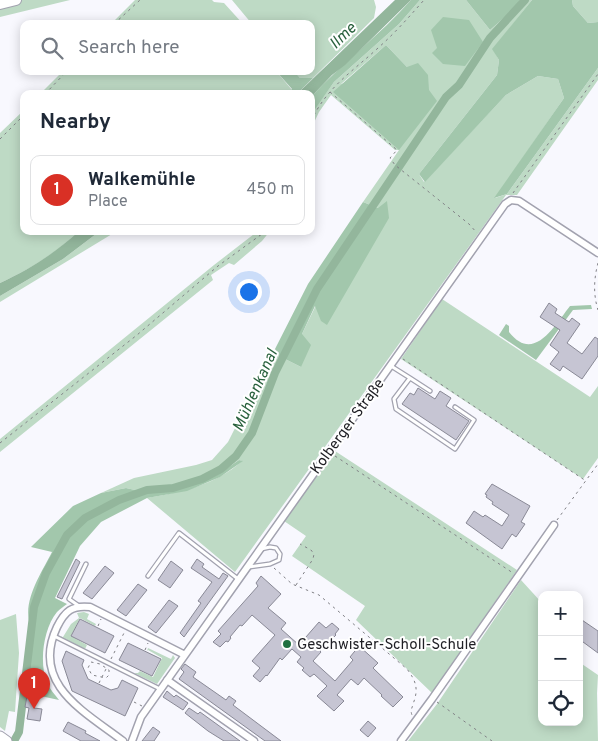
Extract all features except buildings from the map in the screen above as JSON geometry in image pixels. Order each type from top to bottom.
[{"type":"main road","points":[[0,4],[16,0]]},
{"type":"street","name":"Kolberger Straße","points":[[132,741],[141,717],[499,211],[511,200]]},
{"type":"street","points":[[511,200],[519,201],[598,253]]},
{"type":"street","points":[[401,741],[554,525]]},
{"type":"street","points":[[123,741],[63,694],[54,679],[49,659],[53,636],[62,617],[69,610],[79,606],[90,607],[185,655]]},
{"type":"street","points":[[167,680],[254,741]]},
{"type":"lane","points":[[391,365],[430,391]]},
{"type":"lane","points":[[410,378],[394,399],[396,409],[455,449],[474,420],[455,407]]},
{"type":"lane","points":[[148,576],[180,533],[239,580]]},
{"type":"lane","points":[[248,567],[270,564],[279,560],[280,554],[276,548],[261,549]]},
{"type":"lane","points":[[79,606],[69,598],[86,564]]},
{"type":"lane","points":[[53,636],[161,689]]},
{"type":"path","points":[[118,20],[140,0]]},
{"type":"path","points":[[315,112],[340,80],[401,26],[424,0]]},
{"type":"path","points":[[511,200],[513,193],[598,74]]},
{"type":"path","points":[[49,90],[63,75]]},
{"type":"path","points":[[330,92],[397,150],[390,158],[395,165],[469,224],[481,237]]},
{"type":"path","points":[[0,139],[20,119]]},
{"type":"path","points":[[0,443],[137,335],[218,266],[261,235]]},
{"type":"path","points":[[598,263],[595,279],[598,310]]},
{"type":"path","points":[[398,356],[586,481]]},
{"type":"path","points":[[328,451],[518,576]]},
{"type":"path","points":[[554,525],[598,464]]},
{"type":"path","points":[[296,585],[313,559],[314,554],[311,550],[300,544]]},
{"type":"path","points":[[270,564],[292,584],[320,594],[407,669],[415,679],[416,691],[410,712],[414,723]]},
{"type":"path","points":[[99,683],[128,626]]},
{"type":"path","points":[[91,662],[109,670],[109,676],[106,678],[92,675],[88,668],[91,662]]},
{"type":"path","points":[[432,699],[492,741]]},
{"type":"shaded area","points":[[0,0],[70,0],[0,17]]},
{"type":"shaded area","points":[[135,0],[212,0],[224,3],[239,20],[115,20]]},
{"type":"shaded area","points":[[232,0],[374,0],[376,7],[374,18],[313,78],[300,78],[297,75],[315,75],[315,20],[249,20]]},
{"type":"shaded area","points":[[395,0],[411,0],[315,93],[315,90],[301,90]]},
{"type":"shaded area","points":[[411,0],[420,0],[399,24],[334,82],[315,109],[315,93]]},
{"type":"shaded area","points":[[420,0],[466,0],[490,30],[513,10],[520,0],[532,0],[493,49],[499,60],[497,75],[419,174],[424,182],[506,95],[538,76],[558,79],[564,98],[495,198],[507,194],[598,68],[598,80],[517,195],[506,195],[235,572],[147,498],[185,490],[209,482],[242,461],[239,460],[217,475],[185,487],[149,493],[126,488],[101,493],[134,478],[212,460],[228,442],[275,349],[279,356],[301,367],[302,334],[316,305],[378,208],[363,202],[399,150],[395,150],[331,95],[315,120],[315,108],[334,82],[399,24]],"holes":[[[386,45],[407,67],[341,84]]]},
{"type":"shaded area","points":[[466,0],[520,0],[513,10],[490,30]]},
{"type":"shaded area","points":[[532,0],[572,0],[573,6],[588,23],[598,22],[598,68],[507,194],[494,198],[564,98],[558,79],[538,76],[506,95],[425,182],[419,174],[497,75],[499,60],[492,49]]},
{"type":"shaded area","points":[[572,0],[598,0],[598,22],[588,23],[573,6]]},
{"type":"shaded area","points":[[443,17],[469,20],[483,42],[465,66],[443,64],[432,53],[437,48],[431,30]]},
{"type":"shaded area","points":[[386,45],[407,67],[418,63],[428,75],[429,90],[437,101],[399,150],[333,92]]},
{"type":"shaded area","points":[[59,75],[279,75],[292,90],[44,90]]},
{"type":"shaded area","points":[[280,75],[297,75],[300,78],[313,78],[301,90],[292,89]]},
{"type":"shaded area","points":[[20,114],[20,235],[74,235],[42,260],[0,283],[0,133]]},
{"type":"shaded area","points":[[387,201],[389,218],[327,325],[321,321],[315,306],[302,334],[311,345],[301,367],[279,356],[275,349],[308,284],[363,202],[378,208]]},
{"type":"shaded area","points":[[74,235],[95,235],[63,259],[0,296],[0,283],[60,247]]},
{"type":"shaded area","points":[[95,235],[110,235],[0,302],[0,296],[63,259]]},
{"type":"shaded area","points":[[253,235],[267,235],[234,265],[229,263],[211,275],[213,280],[0,452],[0,439]]},
{"type":"shaded area","points":[[442,299],[590,397],[598,386],[598,458],[583,479],[401,359]]},
{"type":"shaded area","points":[[591,305],[592,309],[573,310],[536,360],[499,335],[506,324],[509,326],[509,332],[518,341],[527,344],[535,343],[551,331],[570,306]]},
{"type":"shaded area","points":[[335,451],[517,570],[432,693],[356,620],[365,606],[292,556],[306,536],[284,521]]},
{"type":"shaded area","points":[[239,460],[243,461],[220,477],[187,491],[147,498],[101,522],[80,546],[55,598],[67,604],[57,612],[48,627],[44,646],[43,666],[47,683],[59,700],[22,692],[30,624],[28,615],[31,596],[52,552],[31,547],[73,506],[101,493],[126,488],[149,493],[185,487],[217,475]]},
{"type":"shaded area","points":[[521,580],[538,599],[538,726],[583,726],[583,665],[598,675],[598,741],[408,741],[437,704]]},
{"type":"shaded area","points":[[84,612],[89,614],[87,619],[96,624],[95,626],[80,618],[71,636],[87,645],[85,649],[59,636],[63,637],[71,624],[79,618],[77,613]]},
{"type":"shaded area","points":[[16,614],[19,653],[15,712],[9,711],[5,731],[0,727],[0,620]]},
{"type":"shaded area","points":[[148,648],[171,659],[173,655],[175,658],[157,684],[134,673],[140,671],[153,677],[162,658],[147,651]]},
{"type":"waterway","name":"Mühlenkanal","points":[[14,741],[19,732],[34,607],[46,573],[67,535],[85,518],[119,500],[147,490],[173,488],[202,479],[221,469],[236,456],[252,433],[275,373],[317,289],[446,97],[459,85],[490,38],[525,0]]},
{"type":"place","name":"Geschwister-Scholl-Schule","points":[[287,644]]},
{"type":"place","name":"Walkemühle","points":[[34,709]]},
{"type":"water label","name":"Ilme","points":[[342,35]]}]
